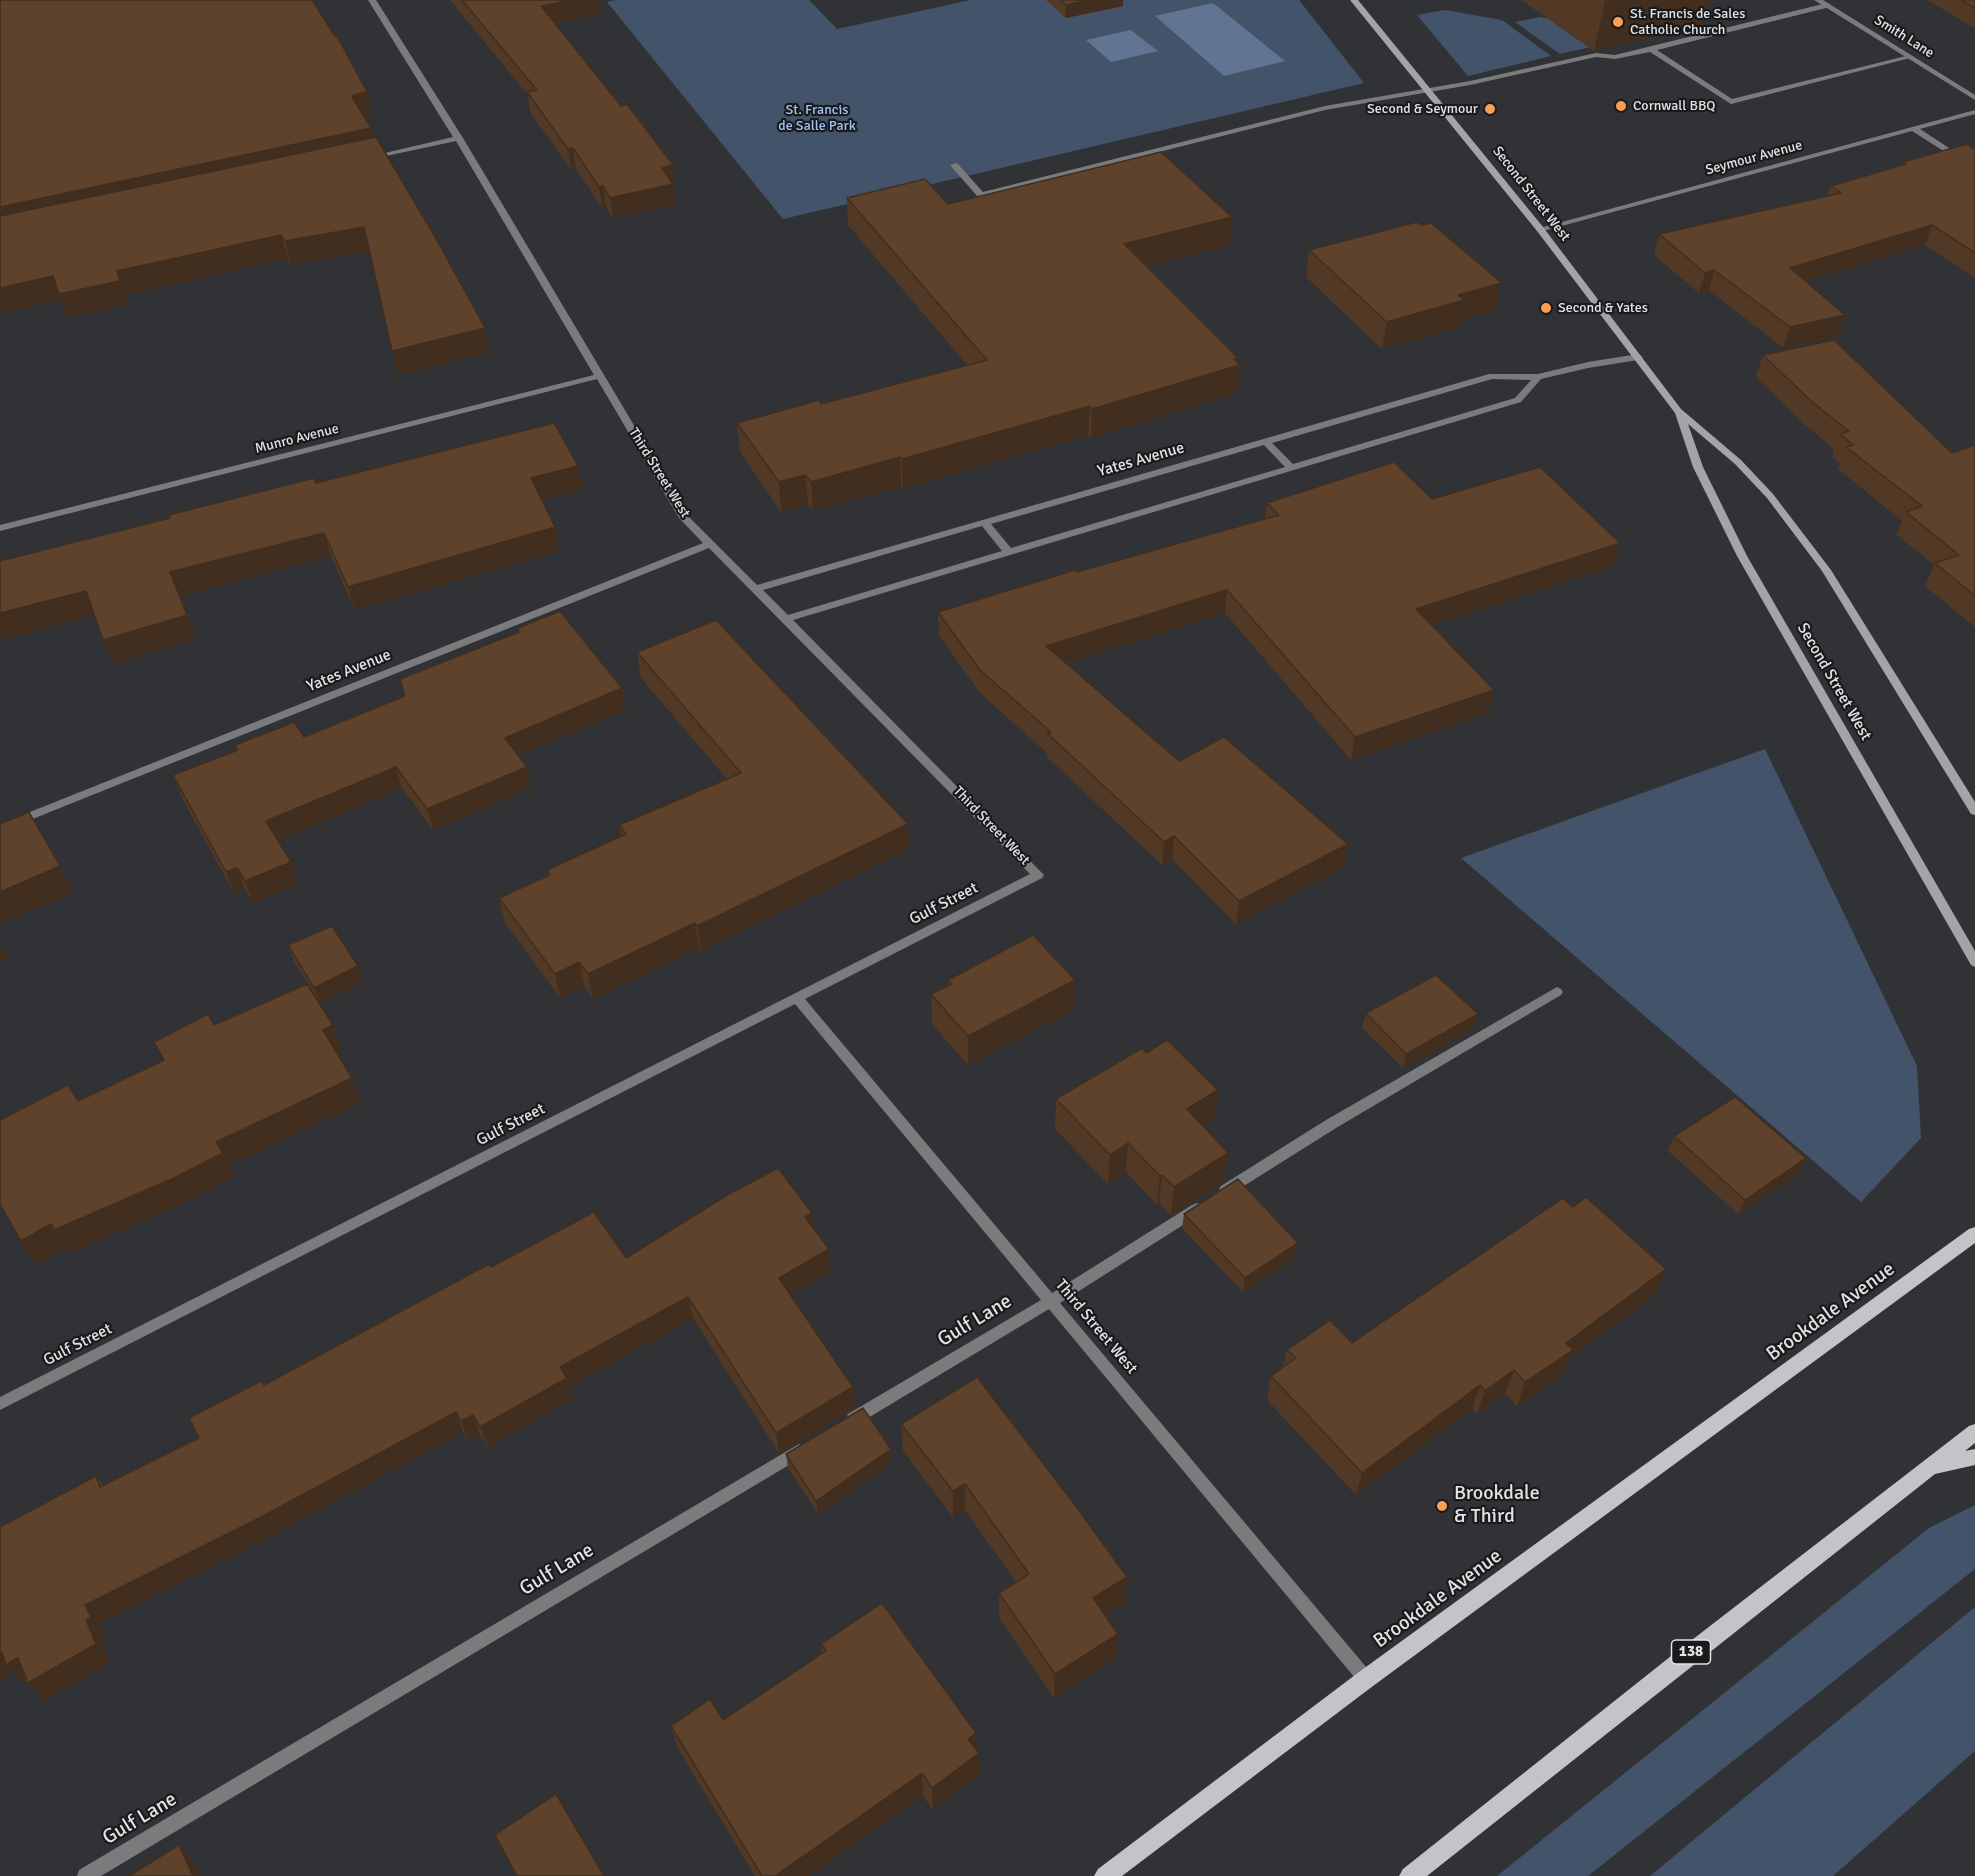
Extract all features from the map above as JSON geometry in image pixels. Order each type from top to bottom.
[{"type":"main road","name":"Second Street West","points":[[1354,0],[1540,229],[1678,411],[1738,462],[1770,496],[1826,570],[1975,811]]},
{"type":"main road","name":"Second Street West","points":[[1678,411],[1698,466],[1742,556],[1975,962]]},
{"type":"main road","name":"Brookdale Avenue","points":[[1105,1876],[1366,1680],[1975,1234]]},
{"type":"main road","name":"138","points":[[1410,1876],[1975,1432]]},
{"type":"main road","points":[[1928,1467],[1975,1457]]},
{"type":"street","name":"Third Street West","points":[[372,0],[459,138],[684,518],[1038,875]]},
{"type":"street","name":"Smith Lane","points":[[1818,0],[1975,98]]},
{"type":"street","points":[[954,165],[981,195],[1325,108],[1470,83],[1596,55],[1615,57],[1827,5]]},
{"type":"street","points":[[1651,49],[1731,102],[1910,57]]},
{"type":"street","name":"Seymour Avenue","points":[[1540,229],[1975,112]]},
{"type":"street","points":[[1914,129],[1975,169]]},
{"type":"street","points":[[357,160],[459,138]]},
{"type":"street","name":"Yates Avenue","points":[[755,589],[1492,376],[1538,377],[1588,364],[1638,357]]},
{"type":"street","name":"Munro Avenue","points":[[0,528],[600,376]]},
{"type":"street","points":[[786,619],[1518,400],[1538,377]]},
{"type":"street","points":[[1265,441],[1292,468]]},
{"type":"street","points":[[984,522],[1009,553]]},
{"type":"street","name":"Yates Avenue","points":[[0,828],[710,544]]},
{"type":"street","name":"Gulf Street","points":[[0,1404],[1038,875]]},
{"type":"street","name":"Gulf Lane","points":[[836,1429],[1050,1301],[1330,1124],[1557,992]]},
{"type":"street","name":"Third Street West","points":[[797,998],[1366,1680]]},
{"type":"street","name":"Gulf Lane","points":[[85,1876],[815,1441]]},
{"type":"green space","name":"St. Francis de Salle Park","points":[[616,0],[809,0],[837,29],[971,0],[1299,0],[1364,83],[783,219],[607,2]]},
{"type":"green space","points":[[1445,10],[1502,20],[1551,56],[1468,76],[1417,15]]},
{"type":"green space","points":[[1541,17],[1559,21],[1595,46],[1560,54],[1515,22]]},
{"type":"green space","points":[[1765,749],[1917,1066],[1921,1138],[1861,1202],[1461,858]]},
{"type":"green space","points":[[1975,1505],[1975,1569],[1588,1876],[1497,1876],[1929,1528]]},
{"type":"green space","points":[[1975,1607],[1975,1751],[1833,1876],[1650,1876]]},
{"type":"shaded area","points":[[1213,3],[1285,61],[1224,76],[1155,16]]},
{"type":"shaded area","points":[[1131,30],[1158,51],[1111,62],[1086,40]]},
{"type":"building","points":[[0,0],[312,0],[337,36],[367,92],[352,97],[371,128],[0,207]]},
{"type":"building","points":[[462,0],[571,0],[541,6],[621,106],[627,104],[673,165],[662,168],[673,184],[610,198],[603,186],[599,187],[573,148],[568,149],[527,92],[537,90]]},
{"type":"building","points":[[1061,0],[1088,0],[1066,5]]},
{"type":"building","points":[[1961,0],[1975,0],[1975,8]]},
{"type":"building","points":[[376,137],[438,242],[485,328],[392,351],[364,227],[285,241],[281,235],[117,271],[120,281],[59,294],[53,276],[0,288],[0,216]]},
{"type":"building","points":[[1967,144],[1975,149],[1975,253],[1932,225],[1790,268],[1845,315],[1790,327],[1714,270],[1705,273],[1659,234],[1841,193],[1831,186]]},
{"type":"building","points":[[1161,152],[1232,217],[1124,244],[1238,358],[1234,359],[1240,365],[1092,409],[1090,406],[902,459],[900,457],[811,482],[805,475],[779,482],[737,423],[819,400],[821,404],[987,360],[847,198],[925,179],[948,204]]},
{"type":"building","points":[[1417,222],[1421,225],[1431,223],[1502,283],[1458,295],[1464,300],[1387,322],[1309,250]]},
{"type":"building","points":[[1834,340],[1952,453],[1975,445],[1975,596],[1935,563],[1959,555],[1906,512],[1922,506],[1846,447],[1853,445],[1840,434],[1849,431],[1811,401],[1763,355]]},
{"type":"building","points":[[554,423],[578,466],[531,478],[555,527],[348,587],[324,533],[170,572],[187,615],[103,640],[86,591],[0,613],[0,561],[170,518],[169,515],[314,478],[316,483]]},
{"type":"building","points":[[1394,462],[1432,499],[1540,467],[1620,543],[1416,609],[1494,690],[1355,737],[1227,590],[1046,646],[1179,761],[1224,737],[1348,844],[1239,901],[1174,836],[1164,842],[1048,734],[1051,732],[980,670],[938,612],[1075,570],[1077,572],[1279,515],[1267,503]]},
{"type":"building","points":[[560,611],[622,688],[505,738],[527,767],[427,809],[396,767],[266,821],[291,862],[245,881],[237,868],[226,872],[173,775],[238,750],[235,745],[294,722],[304,737],[405,696],[400,679],[519,632],[518,628]]},
{"type":"building","points":[[716,620],[908,824],[697,926],[695,923],[588,974],[579,962],[555,974],[499,898],[550,875],[547,870],[626,834],[619,825],[741,773],[637,652]]},
{"type":"building","points":[[29,812],[60,866],[0,892],[0,824]]},
{"type":"building","points":[[332,926],[358,966],[314,988],[288,945]]},
{"type":"building","points":[[1033,935],[1075,980],[968,1036],[931,994],[952,984],[948,980]]},
{"type":"building","points":[[1436,975],[1478,1014],[1406,1054],[1366,1013]]},
{"type":"building","points":[[307,984],[333,1025],[323,1030],[352,1078],[216,1142],[223,1153],[174,1178],[54,1230],[51,1224],[21,1241],[0,1204],[0,1120],[68,1085],[78,1101],[164,1060],[154,1042],[208,1014],[214,1025]]},
{"type":"building","points":[[1167,1040],[1218,1090],[1187,1109],[1228,1153],[1174,1187],[1128,1143],[1110,1155],[1056,1099],[1142,1048],[1146,1053]]},
{"type":"building","points":[[1735,1097],[1806,1158],[1745,1200],[1674,1136]]},
{"type":"building","points":[[778,1168],[812,1213],[805,1217],[829,1249],[779,1278],[853,1387],[776,1433],[688,1297],[560,1367],[567,1378],[480,1427],[473,1415],[461,1421],[456,1412],[265,1515],[85,1605],[91,1617],[86,1620],[96,1644],[28,1683],[18,1658],[6,1665],[2,1652],[0,1653],[0,1527],[96,1476],[100,1487],[199,1438],[189,1418],[261,1381],[264,1385],[489,1264],[491,1267],[594,1212],[626,1258],[729,1194]]},
{"type":"building","points":[[1238,1179],[1298,1243],[1245,1278],[1184,1214]]},
{"type":"building","points":[[1586,1197],[1666,1269],[1566,1343],[1573,1350],[1525,1382],[1514,1370],[1485,1391],[1480,1385],[1362,1473],[1271,1376],[1296,1358],[1287,1350],[1330,1320],[1352,1343],[1563,1198],[1573,1207]]},
{"type":"building","points":[[977,1377],[1127,1577],[1093,1598],[1118,1634],[1055,1674],[999,1593],[1029,1574],[965,1484],[953,1491],[901,1424]]},
{"type":"building","points":[[863,1408],[891,1449],[816,1501],[786,1454]]},
{"type":"building","points":[[882,1603],[976,1733],[968,1739],[979,1753],[932,1788],[922,1773],[775,1876],[762,1876],[671,1726],[710,1699],[723,1720],[826,1651],[821,1644]]},
{"type":"building","points":[[556,1794],[604,1876],[517,1876],[495,1835]]},
{"type":"building","points":[[179,1845],[193,1876],[129,1876]]},
{"type":"place","name":"St. Francis de Sales Catholic Church","points":[[1618,22]]},
{"type":"place","name":"Cornwall BBQ","points":[[1621,106]]},
{"type":"place","name":"Second & Seymour","points":[[1490,109]]},
{"type":"place","name":"Second & Yates","points":[[1546,308]]},
{"type":"place","name":"Brookdale & Third","points":[[1442,1506]]}]
